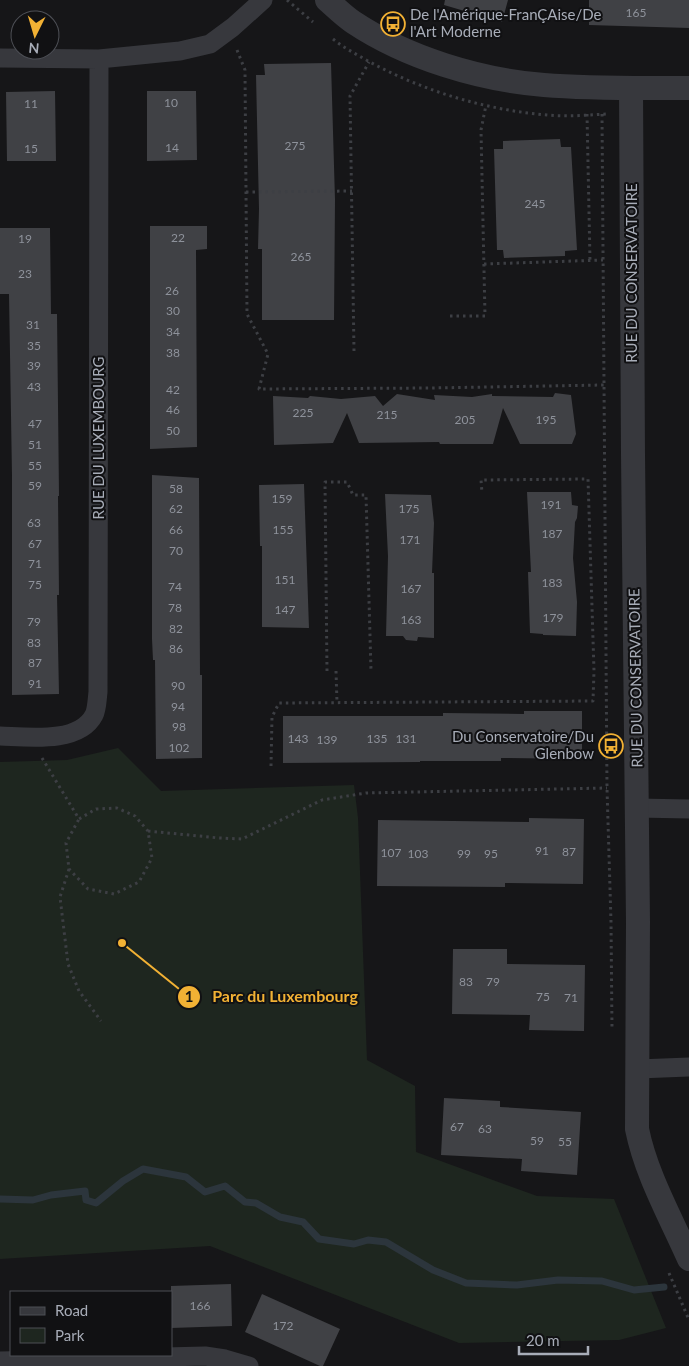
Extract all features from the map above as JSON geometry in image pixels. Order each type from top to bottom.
[{"type":"street","points":[[0,58],[98,58],[180,51],[210,44],[226,33],[263,0]]},
{"type":"street","points":[[327,0],[353,22],[394,45],[449,66],[489,77],[543,85],[689,88]]},
{"type":"street","name":"RUE DU LUXEMBOURG","points":[[0,736],[69,735],[85,728],[95,714],[98,692],[98,58]]},
{"type":"street","name":"RUE DU CONSERVATOIRE","points":[[631,88],[637,808],[637,1129],[642,1150],[689,1259]]},
{"type":"street","points":[[637,808],[689,809]]},
{"type":"street","points":[[638,1069],[689,1067]]},
{"type":"street","points":[[0,1361],[205,1356],[225,1359],[249,1366]]},
{"type":"path","points":[[226,33],[238,52],[245,70],[247,314],[268,354],[259,389],[604,385]]},
{"type":"path","points":[[354,351],[350,96],[369,62]]},
{"type":"path","points":[[450,316],[485,316],[481,130],[486,105]]},
{"type":"path","points":[[587,114],[590,261]]},
{"type":"path","points":[[246,192],[352,191]]},
{"type":"path","points":[[484,264],[603,260]]},
{"type":"path","points":[[271,766],[272,717],[279,703],[593,701],[594,671],[588,479],[481,480],[482,493]]},
{"type":"path","points":[[327,671],[325,482],[347,482],[353,495],[366,495],[371,671]]},
{"type":"path","points":[[336,671],[337,703]]},
{"type":"path","points":[[29,737],[78,819]]},
{"type":"path","points":[[148,831],[219,838],[242,838],[322,800],[366,793],[607,788]]},
{"type":"path","points":[[69,870],[88,889],[114,894],[139,882],[152,858],[148,831],[135,816],[117,808],[96,809],[78,819],[66,843],[69,870],[60,897],[68,964],[79,992],[102,1021]]},
{"type":"green space","points":[[118,748],[161,791],[354,785],[358,818],[367,1060],[415,1086],[416,1152],[537,1196],[614,1199],[666,1328],[619,1340],[459,1343],[210,1246],[0,1259],[0,762],[67,760]]},
{"type":"building","points":[[445,0],[508,0],[502,22],[444,5]]},
{"type":"building","points":[[589,0],[689,0],[689,28],[589,25]]},
{"type":"building","points":[[331,63],[335,200],[334,320],[262,320],[262,249],[258,249],[256,75],[265,75],[264,64]]},
{"type":"building","points":[[55,91],[56,161],[7,161],[6,92]]},
{"type":"building","points":[[147,91],[196,91],[197,160],[147,161]]},
{"type":"building","points":[[560,139],[561,147],[571,147],[577,250],[565,251],[565,256],[504,258],[503,250],[497,250],[494,149],[503,149],[503,141]]},
{"type":"building","points":[[150,226],[207,226],[207,249],[196,250],[197,447],[150,449]]},
{"type":"building","points":[[0,228],[50,228],[51,314],[57,314],[59,694],[12,695],[12,476],[9,294],[0,294]]},
{"type":"building","points":[[555,393],[571,395],[576,434],[572,444],[520,444],[503,408],[493,444],[440,444],[439,442],[359,443],[347,413],[333,443],[274,445],[273,396],[308,398],[310,396],[341,399],[375,396],[383,406],[397,394],[435,400],[434,395],[472,397],[492,394],[492,396],[553,397]]},
{"type":"building","points":[[152,475],[199,478],[202,758],[156,759],[155,660],[153,660],[152,639]]},
{"type":"building","points":[[304,484],[309,628],[262,627],[262,546],[260,546],[259,485]]},
{"type":"building","points":[[527,492],[571,492],[572,505],[578,506],[573,558],[577,602],[576,636],[530,633],[528,572],[531,572]]},
{"type":"building","points":[[385,494],[431,495],[434,523],[432,573],[434,573],[434,638],[418,637],[417,641],[406,640],[403,636],[386,636],[388,556]]},
{"type":"building","points":[[524,711],[582,711],[582,759],[501,758],[501,761],[283,763],[283,716],[443,716],[443,713],[524,714]]},
{"type":"building","points":[[529,818],[584,819],[583,884],[505,883],[505,887],[377,886],[378,820],[529,822]]},
{"type":"building","points":[[453,949],[507,949],[507,964],[585,965],[584,1031],[529,1030],[530,1015],[452,1014]]},
{"type":"building","points":[[444,1098],[500,1101],[500,1107],[581,1112],[577,1175],[521,1171],[522,1159],[441,1155]]},
{"type":"building","points":[[231,1284],[232,1326],[172,1328],[171,1286]]},
{"type":"building","points":[[262,1294],[340,1329],[323,1366],[245,1332]]},
{"type":"waterway","points":[[0,1199],[33,1200],[51,1195],[85,1191],[86,1200],[96,1203],[123,1181],[143,1169],[186,1177],[205,1192],[225,1186],[245,1202],[256,1203],[280,1217],[303,1222],[319,1239],[354,1244],[368,1240],[386,1242],[433,1270],[466,1283],[517,1285],[558,1280],[602,1281],[634,1290],[664,1287]]},
{"type":"place","name":"De l'Amérique-FranÇAise/De l'Art Moderne","points":[[393,24]]},
{"type":"place","name":"Du Conservatoire/Du Glenbow","points":[[611,746]]},
{"type":"place","name":"Parc du Luxembourg","points":[[122,943]]}]
